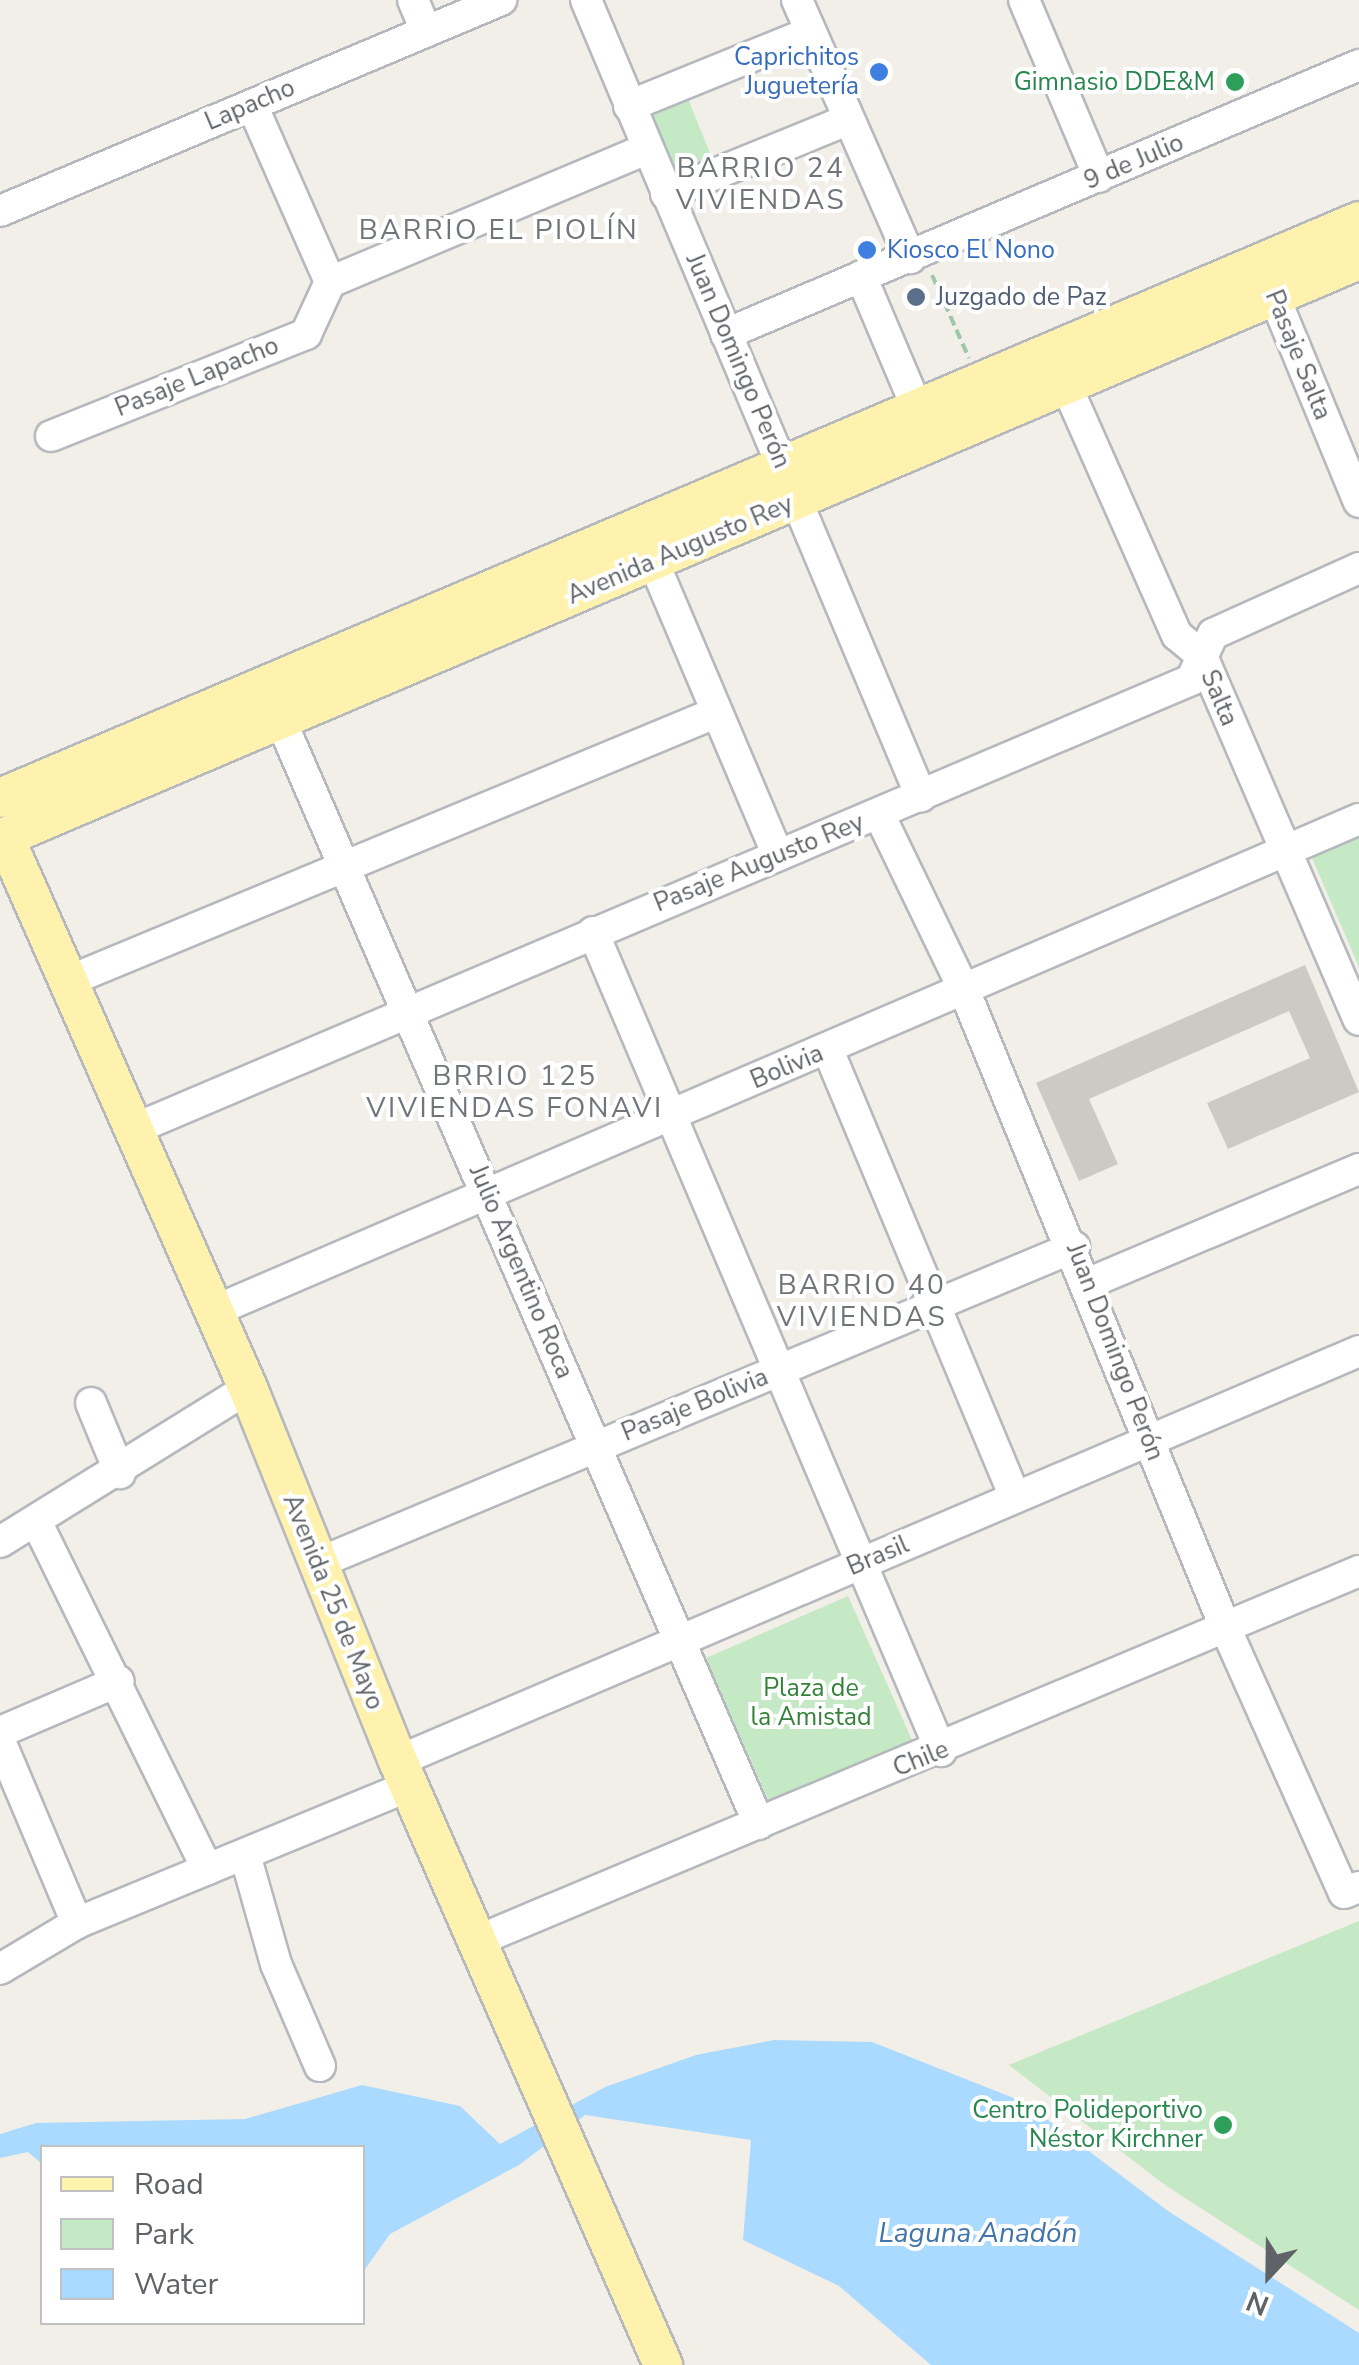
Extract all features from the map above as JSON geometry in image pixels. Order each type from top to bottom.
[{"type":"main road","name":"Avenida Augusto Rey","points":[[3,790],[790,483],[1066,385],[1267,280],[1359,221]]},
{"type":"main road","name":"Avenida Augusto Rey","points":[[9,836],[654,562],[918,410],[1267,280],[1359,260]]},
{"type":"main road","name":"Avenida 25 de Mayo","points":[[3,790],[9,836],[66,982],[248,1388],[403,1773],[544,2084],[663,2365]]},
{"type":"street","points":[[413,0],[426,32]]},
{"type":"street","name":"Lapacho","points":[[0,211],[501,0]]},
{"type":"street","name":"Juan Domingo Perón","points":[[586,0],[921,796]]},
{"type":"street","points":[[796,0],[910,258]]},
{"type":"street","points":[[1024,0],[1099,177]]},
{"type":"street","points":[[629,106],[810,32]]},
{"type":"street","name":"9 de Julio","points":[[726,334],[1359,66]]},
{"type":"street","points":[[252,104],[330,282],[647,150]]},
{"type":"street","points":[[666,194],[846,120]]},
{"type":"street","points":[[862,276],[918,410]]},
{"type":"street","name":"Pasaje Salta","points":[[1267,280],[1359,502]]},
{"type":"street","name":"Pasaje Lapacho","points":[[51,436],[306,334],[330,282]]},
{"type":"street","name":"Salta","points":[[1066,385],[1177,635],[1202,656],[1359,1020]]},
{"type":"street","points":[[654,562],[778,855]]},
{"type":"street","name":"Pasaje Augusto Rey","points":[[132,1130],[1191,680],[1213,634],[1359,568]]},
{"type":"street","points":[[66,982],[715,713]]},
{"type":"street","name":"Julio Argentino Roca","points":[[281,721],[759,1824]]},
{"type":"street","name":"Juan Domingo Perón","points":[[880,814],[966,992],[1089,1283],[1226,1626],[1352,1890]]},
{"type":"street","name":"Bolivia","points":[[214,1311],[487,1190],[966,992],[1359,819]]},
{"type":"street","points":[[594,932],[940,1752]]},
{"type":"street","points":[[828,1050],[1014,1498]]},
{"type":"street","points":[[1089,1283],[1359,1169]]},
{"type":"street","name":"Pasaje Bolivia","points":[[316,1564],[1074,1247]]},
{"type":"street","name":"Brasil","points":[[0,1969],[77,1923],[206,1868],[246,1858],[403,1773],[678,1641],[1359,1351]]},
{"type":"street","points":[[0,1542],[38,1524],[248,1388]]},
{"type":"street","points":[[91,1403],[120,1473]]},
{"type":"street","points":[[38,1524],[119,1681],[206,1868]]},
{"type":"street","name":"Chile","points":[[480,1940],[940,1752],[1359,1571]]},
{"type":"street","points":[[0,1732],[119,1681]]},
{"type":"street","points":[[0,1741],[77,1923]]},
{"type":"street","points":[[246,1858],[276,1964],[320,2066]]},
{"type":"path","points":[[910,258],[928,267],[980,384]]},
{"type":"green space","points":[[686,94],[714,163],[670,181],[643,111]]},
{"type":"green space","points":[[1359,838],[1359,967],[1312,858]]},
{"type":"green space","name":"Plaza de la Amistad","points":[[848,1596],[916,1749],[773,1811],[706,1658]]},
{"type":"green space","name":"Centro Polideportivo Néstor Kirchner","points":[[1359,1921],[1359,2310],[1165,2185],[1009,2065]]},
{"type":"water","name":"Laguna Anadón","points":[[774,2040],[872,2042],[1024,2102],[1168,2211],[1359,2333],[1359,2365],[931,2365],[839,2286],[743,2240],[751,2140],[585,2115],[519,2165],[390,2234],[365,2269],[365,2145],[40,2145],[40,2162],[28,2152],[0,2158],[0,2134],[36,2123],[245,2119],[362,2085],[460,2106],[500,2144],[605,2087],[696,2055]]},
{"type":"building","points":[[1305,965],[1359,1092],[1228,1149],[1207,1103],[1310,1058],[1289,1011],[1089,1099],[1118,1164],[1079,1181],[1036,1083]]},
{"type":"place","name":"Caprichitos Juguetería","points":[[879,72]]},
{"type":"place","name":"Gimnasio DDE&M","points":[[1235,82]]},
{"type":"place","name":"Kiosco El Nono","points":[[867,250]]},
{"type":"place","name":"Juzgado de Paz","points":[[916,297]]},
{"type":"place","name":"Centro Polideportivo Néstor Kirchner","points":[[1223,2125]]},
{"type":"district","name":"BARRIO 24 VIVIENDAS","points":[[761,184]]},
{"type":"district","name":"BARRIO EL PIOLÍN","points":[[499,230]]},
{"type":"district","name":"BRRIO 125 VIVIENDAS FONAVI","points":[[515,1092]]},
{"type":"district","name":"BARRIO 40 VIVIENDAS","points":[[862,1301]]}]
